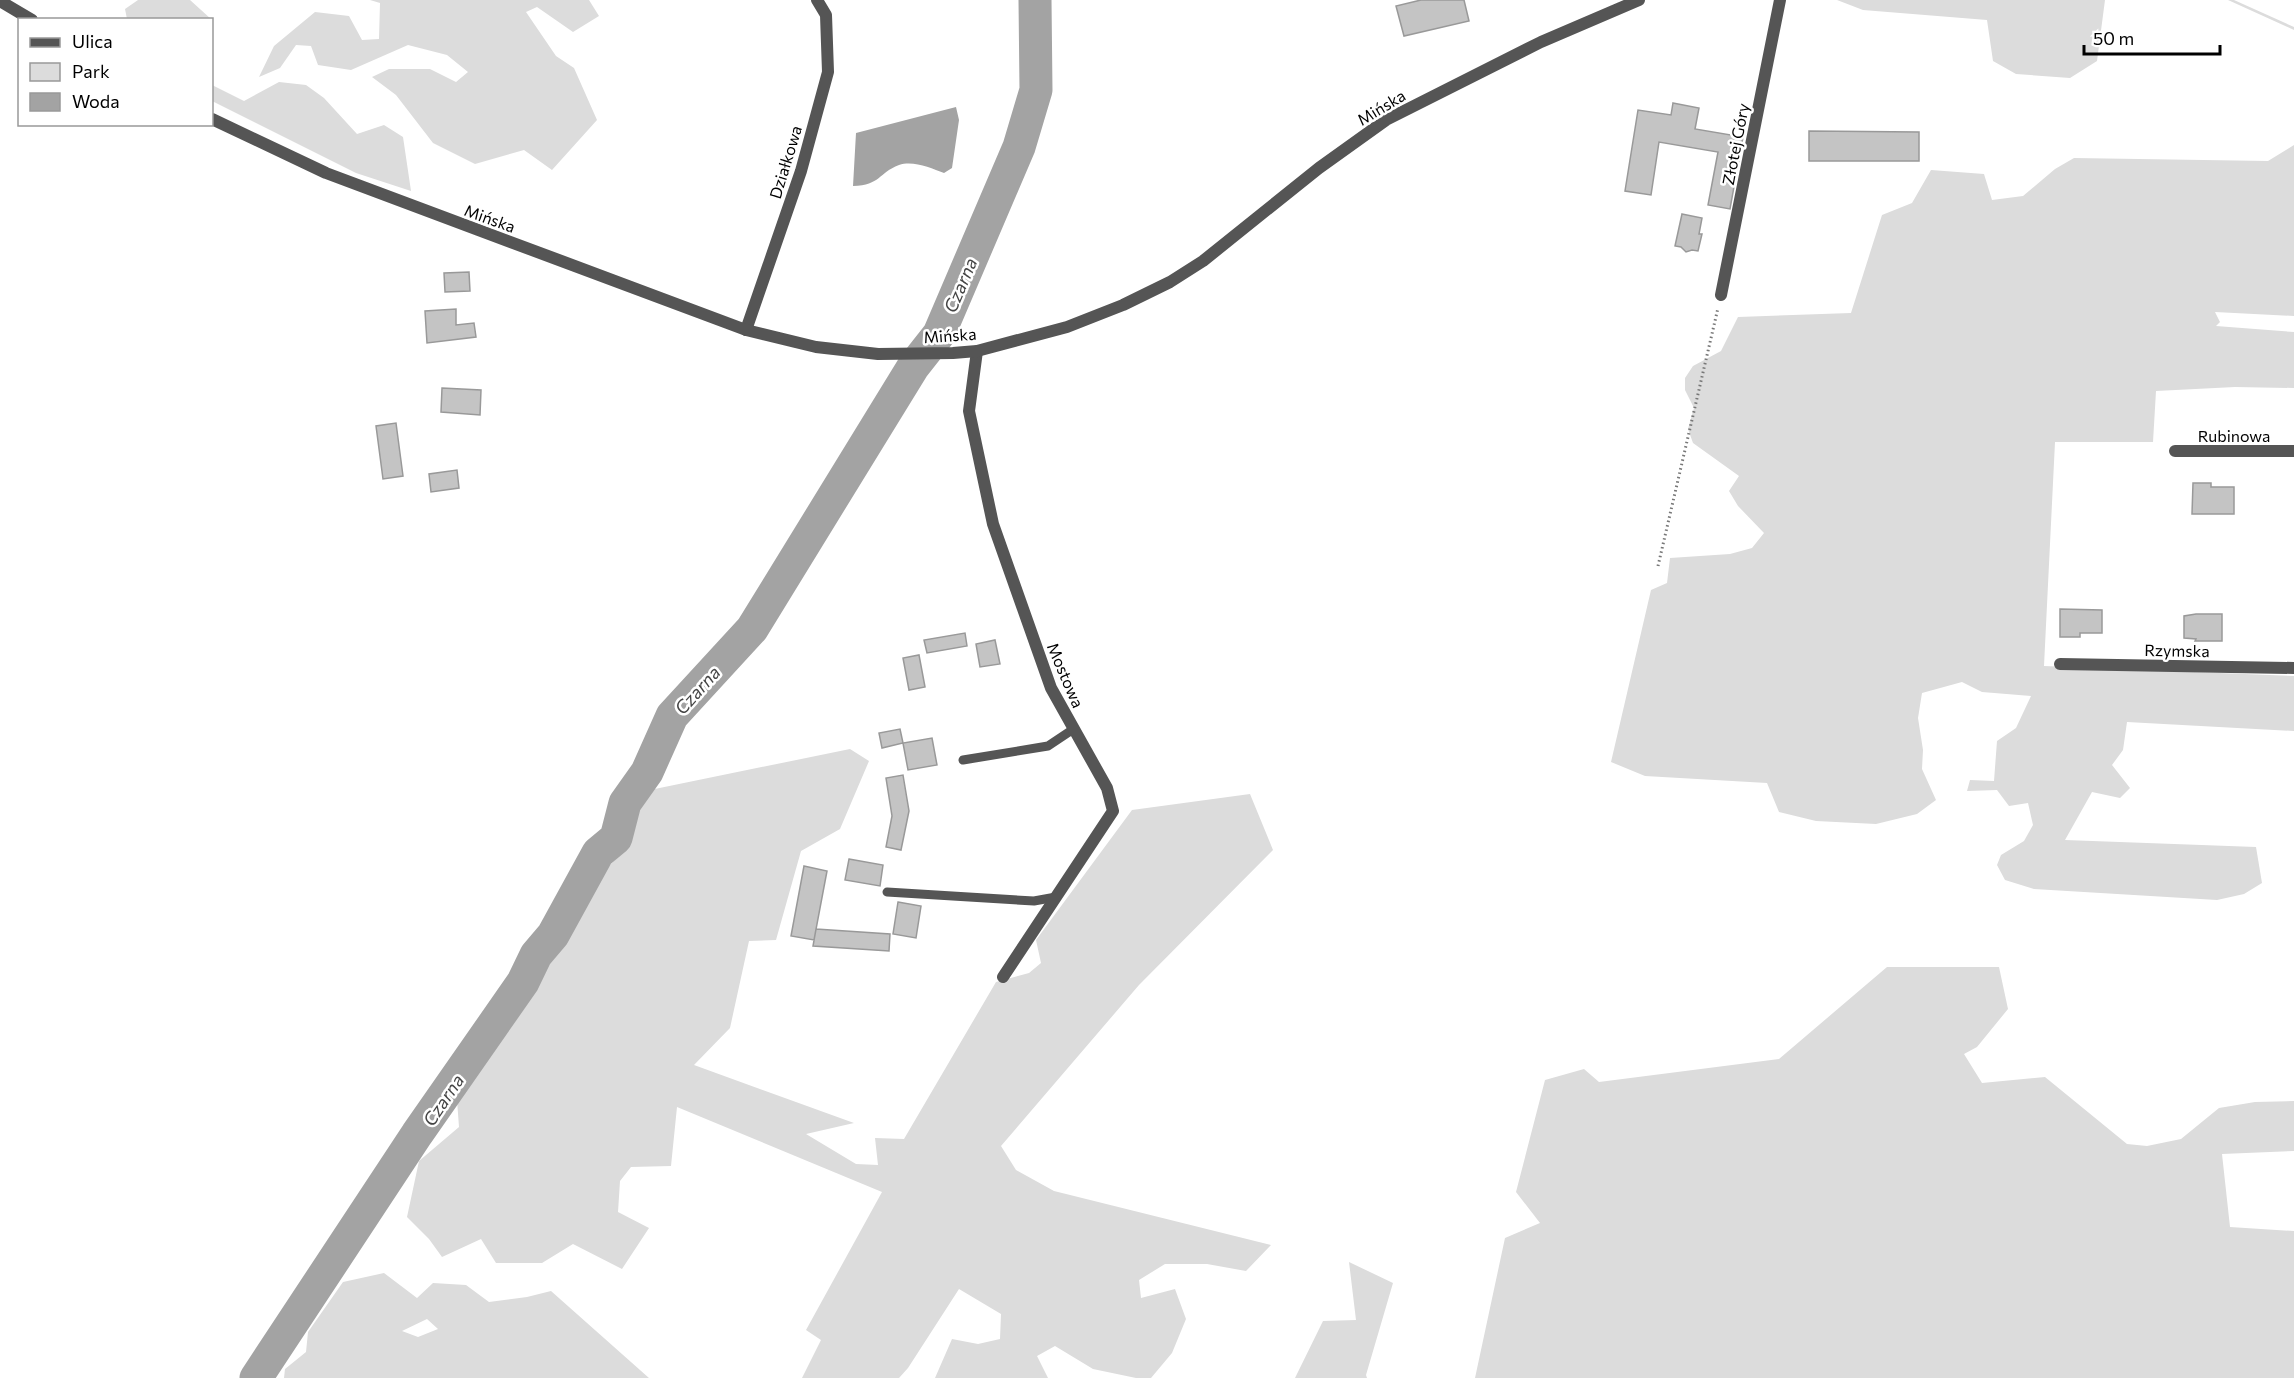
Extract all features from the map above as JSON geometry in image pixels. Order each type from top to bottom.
[{"type":"street","name":"Działkowa","points":[[746,330],[801,171],[828,72],[826,15],[817,0]]},
{"type":"street","name":"Mińska","points":[[213,119],[326,172],[746,330],[816,347],[878,354],[977,351],[1067,327],[1124,305],[1170,282],[1203,261],[1319,168],[1386,120],[1541,42],[1639,0]]},
{"type":"street","name":"Złotej Góry","points":[[1721,295],[1780,0]]},
{"type":"street","points":[[0,1],[29,18]]},
{"type":"street","name":"Mostowa","points":[[977,351],[969,411],[993,524],[1051,688],[1072,730],[1107,788],[1113,811],[1003,977]]},
{"type":"street","name":"Rubinowa","points":[[2175,451],[2294,451]]},
{"type":"street","name":"Rzymska","points":[[2060,664],[2294,668]]},
{"type":"lane","points":[[963,760],[1048,746],[1072,730]]},
{"type":"lane","points":[[887,892],[1034,901],[1056,897]]},
{"type":"path","points":[[1658,566],[1721,295]]},
{"type":"green space","points":[[138,0],[190,0],[210,18],[127,18],[125,9]]},
{"type":"green space","points":[[370,0],[589,0],[599,16],[573,32],[537,7],[526,12],[556,56],[574,68],[597,120],[552,170],[524,150],[475,164],[433,143],[396,95],[372,77],[389,69],[430,69],[456,82],[468,72],[447,55],[408,45],[351,70],[318,65],[311,46],[296,45],[280,68],[259,77],[274,46],[315,12],[349,16],[362,40],[379,39],[380,3]]},
{"type":"green space","points":[[1837,0],[2105,0],[2097,61],[2070,78],[2016,74],[1993,61],[1987,20],[1863,10]]},
{"type":"green space","points":[[2228,0],[2234,0],[2294,27],[2294,30]]},
{"type":"green space","points":[[279,82],[306,85],[324,98],[357,134],[384,125],[403,137],[411,191],[356,173],[213,102],[213,86],[244,101]]},
{"type":"green space","points":[[2294,145],[2294,316],[2215,312],[2220,322],[2216,326],[2294,332],[2294,388],[2235,387],[2156,391],[2153,442],[2055,442],[2044,666],[2294,676],[2294,731],[2127,722],[2123,750],[2112,765],[2130,788],[2120,798],[2092,792],[2065,840],[2256,847],[2262,883],[2244,894],[2217,900],[2034,889],[2005,880],[1997,865],[2001,855],[2024,841],[2033,825],[2028,803],[2009,806],[1997,790],[1967,791],[1970,780],[1994,781],[1997,741],[2016,728],[2031,696],[1982,692],[1962,682],[1922,693],[1918,718],[1923,750],[1922,769],[1936,800],[1917,814],[1876,824],[1816,821],[1779,812],[1767,783],[1645,776],[1611,762],[1651,590],[1667,583],[1670,558],[1730,554],[1752,548],[1764,533],[1738,506],[1729,491],[1739,476],[1693,443],[1688,429],[1694,408],[1685,390],[1685,378],[1693,366],[1721,351],[1738,317],[1851,313],[1882,215],[1912,203],[1931,170],[1984,174],[1992,200],[2023,196],[2055,169],[2074,158],[2268,161]]},
{"type":"green space","points":[[850,749],[869,761],[840,829],[801,851],[776,940],[749,941],[730,1028],[694,1065],[854,1123],[806,1134],[856,1164],[878,1165],[875,1138],[904,1139],[996,982],[1029,973],[1041,963],[1036,940],[1132,810],[1250,794],[1273,850],[1139,985],[1001,1146],[1016,1170],[1054,1191],[1271,1245],[1246,1271],[1207,1264],[1165,1264],[1139,1280],[1141,1298],[1175,1289],[1186,1319],[1172,1353],[1151,1378],[1136,1378],[1093,1369],[1055,1346],[1037,1356],[1048,1378],[935,1378],[952,1339],[978,1344],[1000,1339],[1001,1314],[959,1289],[908,1368],[899,1378],[802,1378],[821,1340],[806,1330],[882,1192],[677,1107],[671,1166],[631,1167],[620,1181],[618,1212],[649,1228],[622,1269],[573,1244],[542,1263],[496,1263],[481,1239],[442,1257],[429,1239],[407,1217],[419,1161],[459,1127],[457,1100],[522,1004],[598,876],[626,850],[629,820],[645,791]]},
{"type":"green space","points":[[1887,967],[1999,967],[2008,1009],[1977,1047],[1964,1054],[1982,1083],[2045,1077],[2127,1144],[2147,1146],[2181,1139],[2219,1108],[2255,1102],[2294,1101],[2294,1151],[2222,1154],[2230,1227],[2294,1231],[2294,1378],[1475,1378],[1505,1238],[1540,1223],[1516,1192],[1545,1080],[1584,1069],[1599,1082],[1779,1059]]},
{"type":"green space","points":[[1349,1262],[1393,1283],[1367,1378],[1295,1378],[1323,1321],[1356,1320]]},
{"type":"green space","points":[[384,1273],[417,1298],[433,1283],[466,1285],[489,1302],[551,1291],[649,1378],[284,1378],[285,1369],[306,1352],[308,1332],[343,1282]],"holes":[[[427,1319],[438,1329],[418,1337],[402,1331]]]},
{"type":"water","points":[[956,107],[959,120],[952,168],[944,173],[922,165],[904,164],[892,168],[874,181],[853,186],[856,133]]},
{"type":"building","points":[[1421,0],[1464,0],[1469,21],[1404,36],[1396,6]]},
{"type":"building","points":[[1673,103],[1699,108],[1695,129],[1743,137],[1730,209],[1708,205],[1718,152],[1659,142],[1651,195],[1625,191],[1638,110],[1671,115]]},
{"type":"building","points":[[1809,131],[1919,132],[1919,161],[1809,161]]},
{"type":"building","points":[[1682,214],[1702,218],[1699,234],[1702,234],[1698,251],[1686,252],[1681,247],[1675,246]]},
{"type":"building","points":[[469,272],[470,291],[445,292],[444,273]]},
{"type":"building","points":[[456,309],[456,325],[474,323],[476,337],[427,343],[425,311]]},
{"type":"building","points":[[442,388],[481,390],[480,415],[441,412]]},
{"type":"building","points":[[396,423],[403,476],[383,479],[376,426]]},
{"type":"building","points":[[457,470],[459,488],[431,492],[429,474]]},
{"type":"building","points":[[2193,483],[2211,483],[2211,487],[2234,487],[2234,514],[2192,514]]},
{"type":"building","points":[[2060,609],[2102,610],[2102,633],[2080,633],[2080,637],[2060,637]]},
{"type":"building","points":[[2222,614],[2222,641],[2195,641],[2196,639],[2184,638],[2184,616]]},
{"type":"building","points":[[965,633],[967,646],[927,653],[924,640]]},
{"type":"building","points":[[995,640],[1000,664],[980,667],[976,644]]},
{"type":"building","points":[[919,655],[925,687],[909,690],[903,658]]},
{"type":"building","points":[[900,729],[903,743],[882,748],[879,733]]},
{"type":"building","points":[[932,738],[937,765],[908,770],[903,743]]},
{"type":"building","points":[[903,775],[909,811],[901,850],[886,847],[892,816],[886,778]]},
{"type":"building","points":[[849,859],[883,865],[880,886],[845,880]]},
{"type":"building","points":[[804,866],[827,871],[814,940],[791,936]]},
{"type":"building","points":[[898,902],[921,906],[916,938],[893,934]]},
{"type":"building","points":[[816,929],[890,934],[889,951],[813,946]]},
{"type":"waterway","name":"Czarna","points":[[256,1378],[417,1134],[523,982],[536,955],[553,935],[598,853],[616,838],[625,803],[647,772],[672,716],[752,629],[913,367],[939,334],[1019,147],[1036,90],[1035,0]]}]
